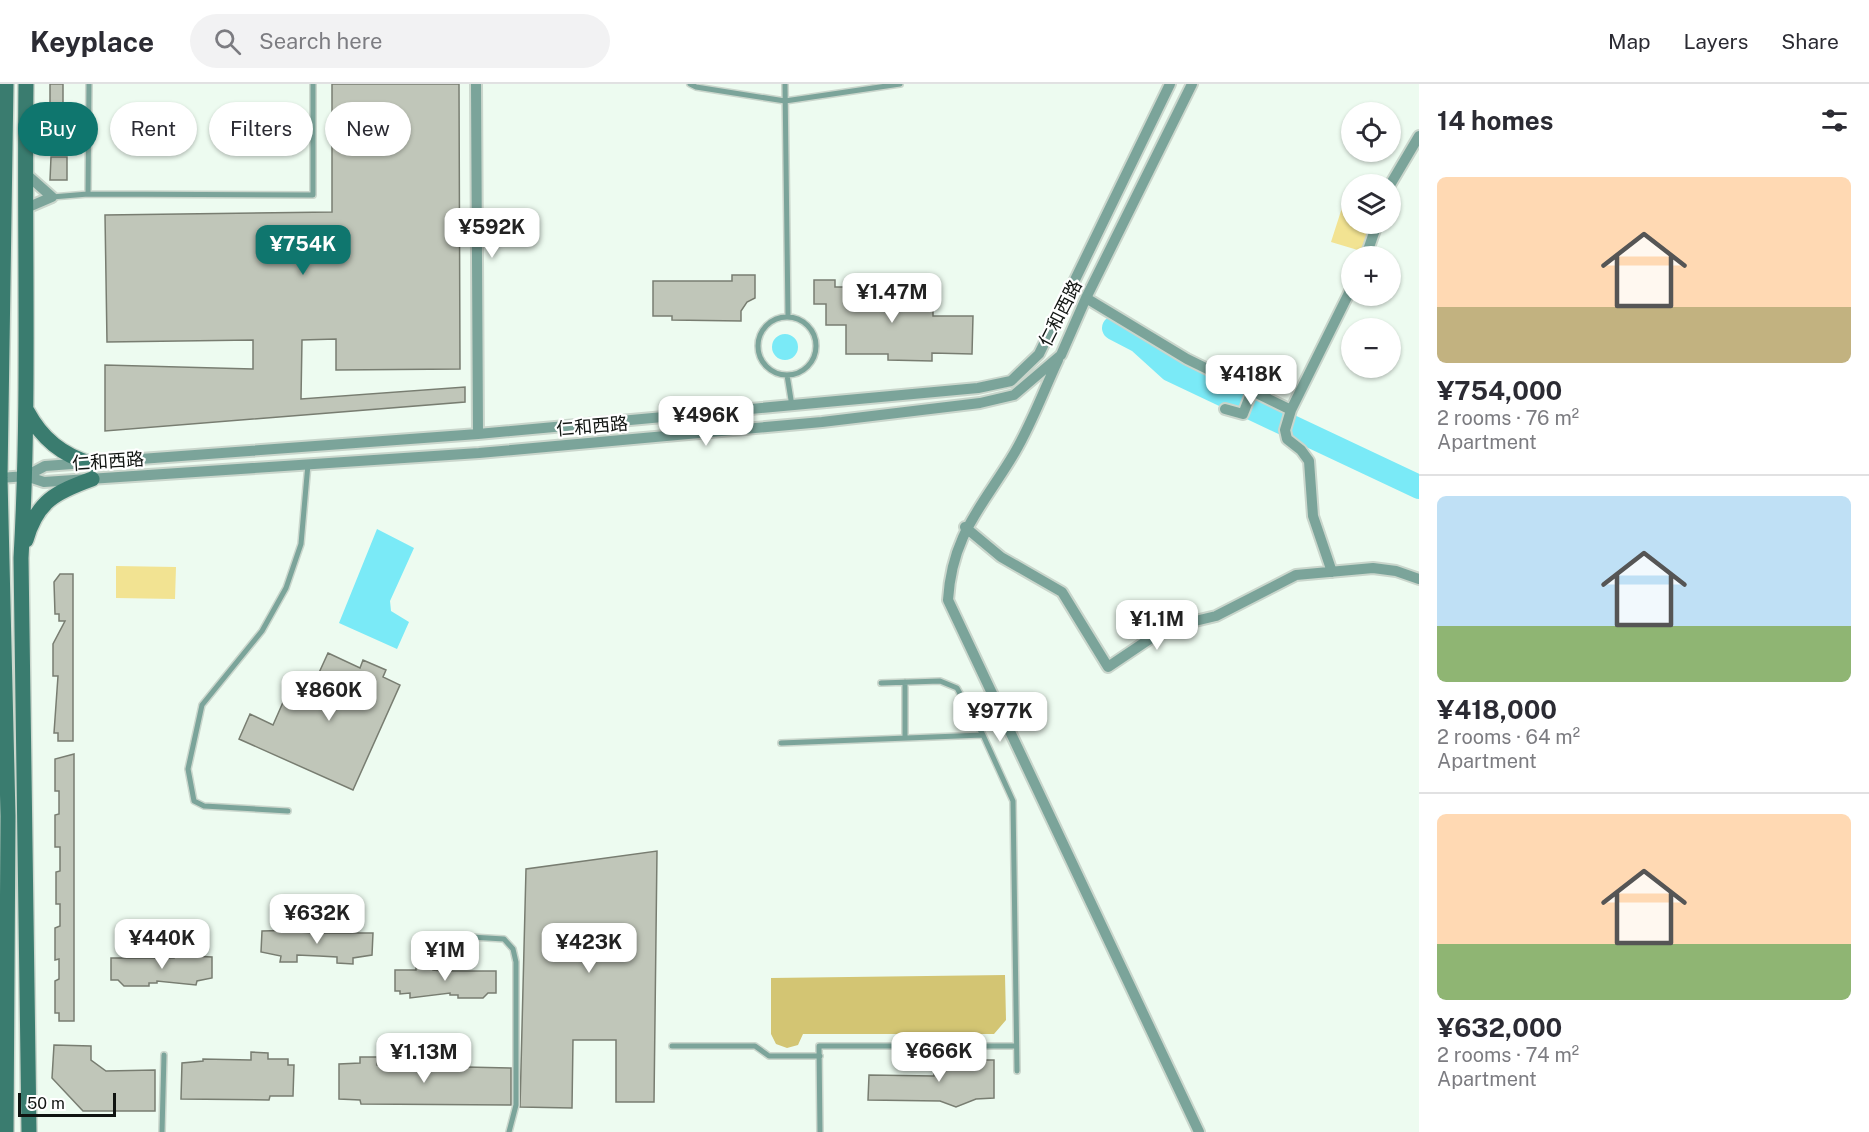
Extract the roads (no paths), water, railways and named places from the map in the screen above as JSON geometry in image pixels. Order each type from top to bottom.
[{"type":"main road","points":[[6,84],[0,478],[6,1132]]},
{"type":"main road","points":[[26,84],[24,209],[26,476],[21,558],[29,1132]]},
{"type":"main road","points":[[21,558],[28,532],[45,502],[60,490],[92,472],[50,441],[35,426],[26,409]]},
{"type":"street","points":[[476,84],[478,434]]},
{"type":"street","name":"仁和西路","points":[[0,478],[26,476],[44,482],[92,472],[978,388],[1011,381],[1039,354],[1170,84]]},
{"type":"street","name":"仁和西路","points":[[26,476],[45,466],[92,472],[308,464],[479,453],[822,422],[980,402],[1014,395],[1061,355],[1086,298],[1192,84]]},
{"type":"street","points":[[1397,174],[1419,136]]},
{"type":"street","points":[[24,209],[52,197],[25,173]]},
{"type":"street","points":[[1086,298],[1187,359],[1290,413]]},
{"type":"street","points":[[1332,572],[1313,516],[1309,461],[1301,450],[1287,439],[1285,430],[1290,413],[1343,306]]},
{"type":"street","points":[[1061,355],[1016,451],[965,527],[949,579],[948,600],[1199,1132]]},
{"type":"street","points":[[1225,410],[1242,414],[1252,393]]},
{"type":"street","points":[[818,403],[822,422]]},
{"type":"street","points":[[965,527],[1001,557],[1062,592],[1108,667],[1166,628],[1216,616],[1296,575],[1373,568],[1396,571],[1419,579]]},
{"type":"lane","points":[[88,194],[89,84]]},
{"type":"lane","points":[[52,197],[88,194],[313,195],[313,84]]},
{"type":"lane","points":[[690,84],[696,87],[785,101],[900,84]]},
{"type":"lane","points":[[785,84],[788,317]]},
{"type":"lane","points":[[788,317],[805,323],[815,338],[816,347],[810,364],[803,370],[787,375],[767,368],[758,350],[762,331],[769,323],[788,317]]},
{"type":"lane","points":[[787,375],[792,406]]},
{"type":"lane","points":[[288,811],[204,806],[194,801],[188,769],[202,705],[262,631],[286,588],[301,544],[308,464]]},
{"type":"lane","points":[[881,683],[940,681],[957,687],[983,735],[1012,801],[1017,1071]]},
{"type":"lane","points":[[905,682],[905,738]]},
{"type":"lane","points":[[781,743],[983,735]]},
{"type":"lane","points":[[471,937],[504,939],[513,949],[516,962],[516,1105],[509,1132]]},
{"type":"lane","points":[[672,1046],[755,1046],[769,1056],[820,1056]]},
{"type":"lane","points":[[820,1132],[819,1046],[1016,1046]]},
{"type":"lane","points":[[162,1132],[164,1055]]},
{"type":"water","points":[[785,334],[794,338],[798,347],[794,356],[785,360],[776,356],[772,347],[776,338]]},
{"type":"water","points":[[377,529],[414,548],[390,601],[391,611],[409,622],[397,649],[339,623]]},
{"type":"waterway","points":[[1114,328],[1139,341],[1171,370],[1419,487]]}]
